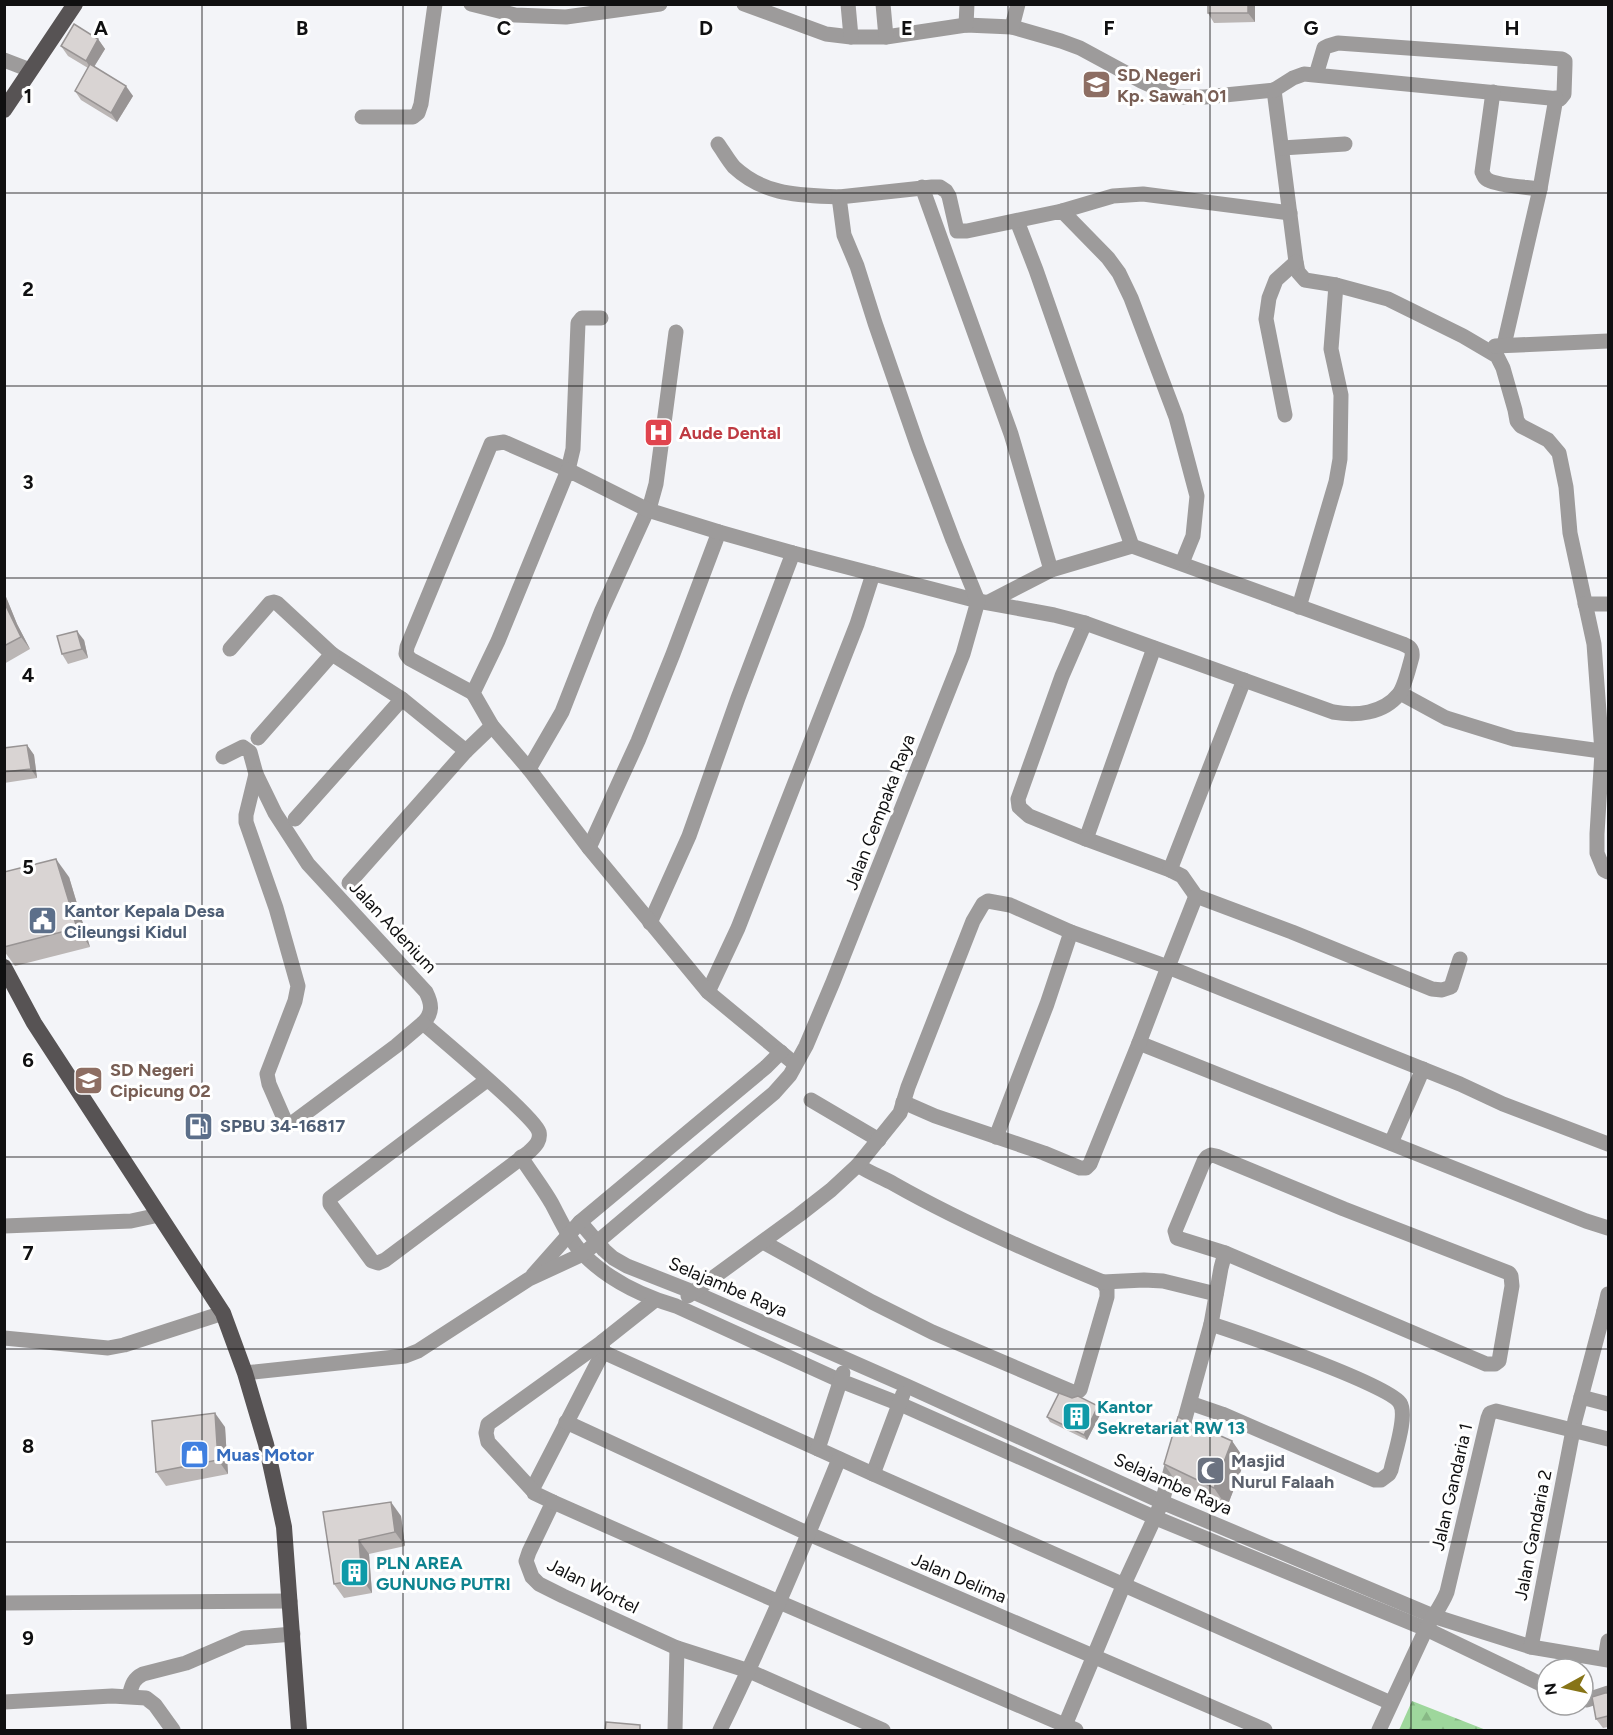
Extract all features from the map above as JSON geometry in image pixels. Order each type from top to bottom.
[{"type":"main road","points":[[4,110],[75,4]]},
{"type":"main road","points":[[6,973],[34,1023],[223,1313],[245,1373],[266,1444],[284,1527],[299,1731]]},
{"type":"street","points":[[362,117],[413,117],[418,113],[435,4]]},
{"type":"street","points":[[471,4],[515,15],[566,17],[660,4]]},
{"type":"street","points":[[744,4],[826,34],[851,37],[886,37],[966,26],[1012,27],[1080,48],[1176,97],[1205,97],[1274,90],[1304,74],[1561,98],[1564,94],[1565,64],[1562,59],[1338,44],[1324,48],[1316,75]]},
{"type":"street","points":[[848,4],[851,37]]},
{"type":"street","points":[[883,4],[886,37]]},
{"type":"street","points":[[966,26],[967,4]]},
{"type":"street","points":[[1012,27],[1018,4]]},
{"type":"street","points":[[4,60],[30,70]]},
{"type":"street","points":[[1274,90],[1298,272],[1305,280],[1336,285],[1389,299],[1497,356],[1503,368],[1516,421],[1552,444],[1561,458],[1570,533],[1594,644],[1605,752],[1597,853],[1604,870],[1608,872]]},
{"type":"street","points":[[1493,92],[1482,172],[1487,179],[1496,182],[1540,189]]},
{"type":"street","points":[[1504,345],[1540,189],[1556,98]]},
{"type":"street","points":[[718,144],[733,166],[757,184],[790,194],[839,198],[922,187],[940,187],[946,191],[957,231],[967,231],[1062,211],[1113,196],[1143,194],[1290,213]]},
{"type":"street","points":[[1282,148],[1345,144]]},
{"type":"street","points":[[922,187],[1011,434],[1051,570]]},
{"type":"street","points":[[839,198],[844,235],[857,266],[918,447],[953,540],[983,602]]},
{"type":"street","points":[[1062,211],[1108,258],[1119,273],[1131,298],[1176,417],[1197,496],[1193,536],[1182,563]]},
{"type":"street","points":[[1017,221],[1132,546]]},
{"type":"street","points":[[1285,415],[1266,320],[1269,298],[1276,280],[1296,262]]},
{"type":"street","points":[[1299,607],[1336,482],[1340,459],[1341,395],[1331,349],[1336,285]]},
{"type":"street","points":[[349,883],[479,739],[473,693],[498,641],[569,468],[573,449],[578,323],[582,318],[601,318]]},
{"type":"street","points":[[529,769],[562,712],[602,610],[650,506],[657,484],[676,332]]},
{"type":"street","points":[[1484,348],[1504,345],[1608,341]]},
{"type":"street","points":[[473,693],[410,659],[406,654],[491,444],[504,442],[569,468],[650,506],[719,532],[983,602],[1085,623],[1333,712],[1346,714],[1374,712],[1400,693],[1413,651],[1403,644],[1132,546],[1051,570],[983,602]]},
{"type":"street","points":[[589,848],[642,731],[719,532]]},
{"type":"street","points":[[650,923],[688,836],[793,553]]},
{"type":"street","points":[[708,992],[738,928],[856,624],[873,574]]},
{"type":"street","name":"Jalan Cempaka Raya","points":[[529,1279],[583,1254],[774,1093],[788,1075],[811,1034],[860,916],[983,602]]},
{"type":"street","points":[[230,649],[270,603],[278,603],[332,654],[402,699],[479,739],[529,769],[589,848],[708,992],[788,1075]]},
{"type":"street","points":[[1585,604],[1608,604]]},
{"type":"street","points":[[1085,623],[1062,676],[1018,799],[1018,807],[1029,816],[1170,870],[1182,876],[1196,896],[1432,989],[1442,990],[1451,987],[1460,959]]},
{"type":"street","points":[[1086,839],[1154,648]]},
{"type":"street","points":[[258,738],[332,654]]},
{"type":"street","points":[[1170,870],[1244,680]]},
{"type":"street","points":[[1400,693],[1446,718],[1514,739],[1605,752]]},
{"type":"street","points":[[295,819],[402,699]]},
{"type":"street","name":"Jalan Adenium","points":[[223,757],[243,747],[250,752],[256,774],[275,813],[308,864],[426,992],[431,1009],[423,1023]]},
{"type":"street","points":[[256,774],[246,822],[276,908],[298,986],[295,1001],[267,1074],[286,1123],[295,1122],[423,1023],[486,1080],[537,1127],[539,1135],[538,1141],[529,1152],[384,1260],[378,1263],[372,1261],[330,1204],[330,1198],[486,1080]]},
{"type":"street","points":[[902,1108],[934,1116],[1044,1153],[1080,1168],[1088,1167],[1196,896]]},
{"type":"street","points":[[675,1306],[831,1190],[858,1165],[890,1126],[902,1108],[973,921],[983,904],[988,901],[1010,905],[1071,932],[1168,967],[1460,1084],[1512,1108],[1608,1144]]},
{"type":"street","points":[[996,1137],[1047,1004],[1071,932]]},
{"type":"street","points":[[1139,1043],[1608,1228]]},
{"type":"street","points":[[245,1373],[412,1354],[529,1279],[580,1221],[774,1059]]},
{"type":"street","points":[[1391,1143],[1423,1070]]},
{"type":"street","points":[[811,1100],[879,1140]]},
{"type":"street","points":[[1211,1155],[1509,1273],[1512,1286],[1500,1357],[1495,1364],[1486,1364],[1225,1253],[1179,1239],[1175,1234],[1205,1158],[1211,1155]]},
{"type":"street","points":[[521,1157],[550,1201],[568,1234],[583,1254],[621,1284],[841,1381],[900,1404],[1156,1518],[1430,1622],[1535,1680]]},
{"type":"street","points":[[858,1165],[917,1198],[1027,1251],[1103,1282],[1218,1281]]},
{"type":"street","points":[[4,1226],[131,1221],[159,1215]]},
{"type":"street","name":"Selajambe Raya","points":[[580,1221],[613,1258],[627,1266],[693,1292],[907,1386],[1430,1622],[1531,1647],[1607,1660]]},
{"type":"street","points":[[763,1242],[932,1332],[1075,1393],[1082,1388],[1107,1297],[1107,1289],[1103,1282]]},
{"type":"street","points":[[655,1300],[603,1347],[488,1424],[486,1433],[488,1442],[534,1492],[1068,1729],[1124,1584],[1162,1502],[1211,1323],[1225,1253]]},
{"type":"street","name":"Jalan Gandaria 2","points":[[1531,1647],[1577,1414],[1606,1312],[1608,1294]]},
{"type":"street","points":[[4,1338],[108,1348],[135,1342],[223,1313]]},
{"type":"street","points":[[1190,1403],[1222,1414],[1375,1480],[1381,1480],[1391,1470],[1403,1413],[1400,1402],[1396,1398],[1366,1382],[1211,1323]]},
{"type":"street","points":[[534,1492],[533,1488],[603,1347]]},
{"type":"street","points":[[603,1347],[839,1459],[1391,1703]]},
{"type":"street","points":[[818,1449],[848,1361]]},
{"type":"street","points":[[873,1474],[907,1386]]},
{"type":"street","points":[[1577,1414],[1608,1404]]},
{"type":"street","name":"Jalan Gandaria 1","points":[[1379,1731],[1430,1622],[1442,1605],[1447,1592],[1489,1415],[1496,1411],[1577,1414],[1608,1439]]},
{"type":"street","name":"Jalan Delima","points":[[566,1422],[809,1534],[1265,1731]]},
{"type":"street","points":[[720,1731],[809,1534],[839,1459]]},
{"type":"street","name":"Jalan Wortel","points":[[553,1502],[528,1552],[526,1561],[532,1577],[539,1584],[677,1648],[749,1671],[883,1731]]},
{"type":"street","points":[[4,1603],[290,1600]]},
{"type":"street","points":[[129,1696],[133,1682],[143,1674],[186,1663],[244,1638],[293,1634]]},
{"type":"street","points":[[1607,1660],[1608,1641]]},
{"type":"street","points":[[675,1731],[677,1648]]},
{"type":"street","points":[[4,1702],[112,1696],[146,1698],[155,1705],[173,1731]]},
{"type":"green space","points":[[1412,1701],[1486,1730],[1399,1730]]},
{"type":"building","points":[[1208,4],[1248,4],[1248,13],[1208,13]]},
{"type":"building","points":[[74,24],[98,39],[86,61],[61,46]]},
{"type":"building","points":[[90,64],[126,86],[111,113],[75,91]]},
{"type":"building","points":[[4,602],[21,637],[4,646]]},
{"type":"building","points":[[77,631],[82,649],[62,654],[57,636]]},
{"type":"building","points":[[27,745],[31,769],[4,772],[4,748]]},
{"type":"building","name":"Kantor Kepala Desa Cileungsi Kidul","points":[[56,859],[77,928],[4,947],[4,872]]},
{"type":"building","name":"Kantor Sekretariat RW 13","points":[[1059,1393],[1072,1398],[1078,1396],[1098,1406],[1084,1435],[1047,1417]]},
{"type":"building","points":[[215,1413],[218,1460],[156,1472],[152,1421]]},
{"type":"building","points":[[1178,1417],[1232,1441],[1214,1488],[1164,1464]]},
{"type":"building","points":[[391,1502],[395,1532],[359,1540],[362,1579],[334,1584],[323,1512]]},
{"type":"building","points":[[1608,1693],[1608,1716],[1596,1719],[1595,1696]]},
{"type":"building","points":[[606,1722],[640,1725],[640,1731],[605,1731]]},
{"type":"place","name":"SD Negeri Kp. Sawah 01","points":[[1096,85]]},
{"type":"place","name":"Aude Dental","points":[[658,433]]},
{"type":"place","name":"Kantor Kepala Desa Cileungsi Kidul","points":[[43,921]]},
{"type":"place","name":"SD Negeri Cipicung 02","points":[[89,1080]]},
{"type":"place","name":"SPBU 34-16817","points":[[199,1126]]},
{"type":"place","name":"Kantor Sekretariat RW 13","points":[[1076,1417]]},
{"type":"place","name":"Muas Motor","points":[[195,1455]]},
{"type":"place","name":"Masjid Nurul Falaah","points":[[1210,1471]]},
{"type":"place","name":"PLN AREA GUNUNG PUTRI","points":[[355,1573]]}]
